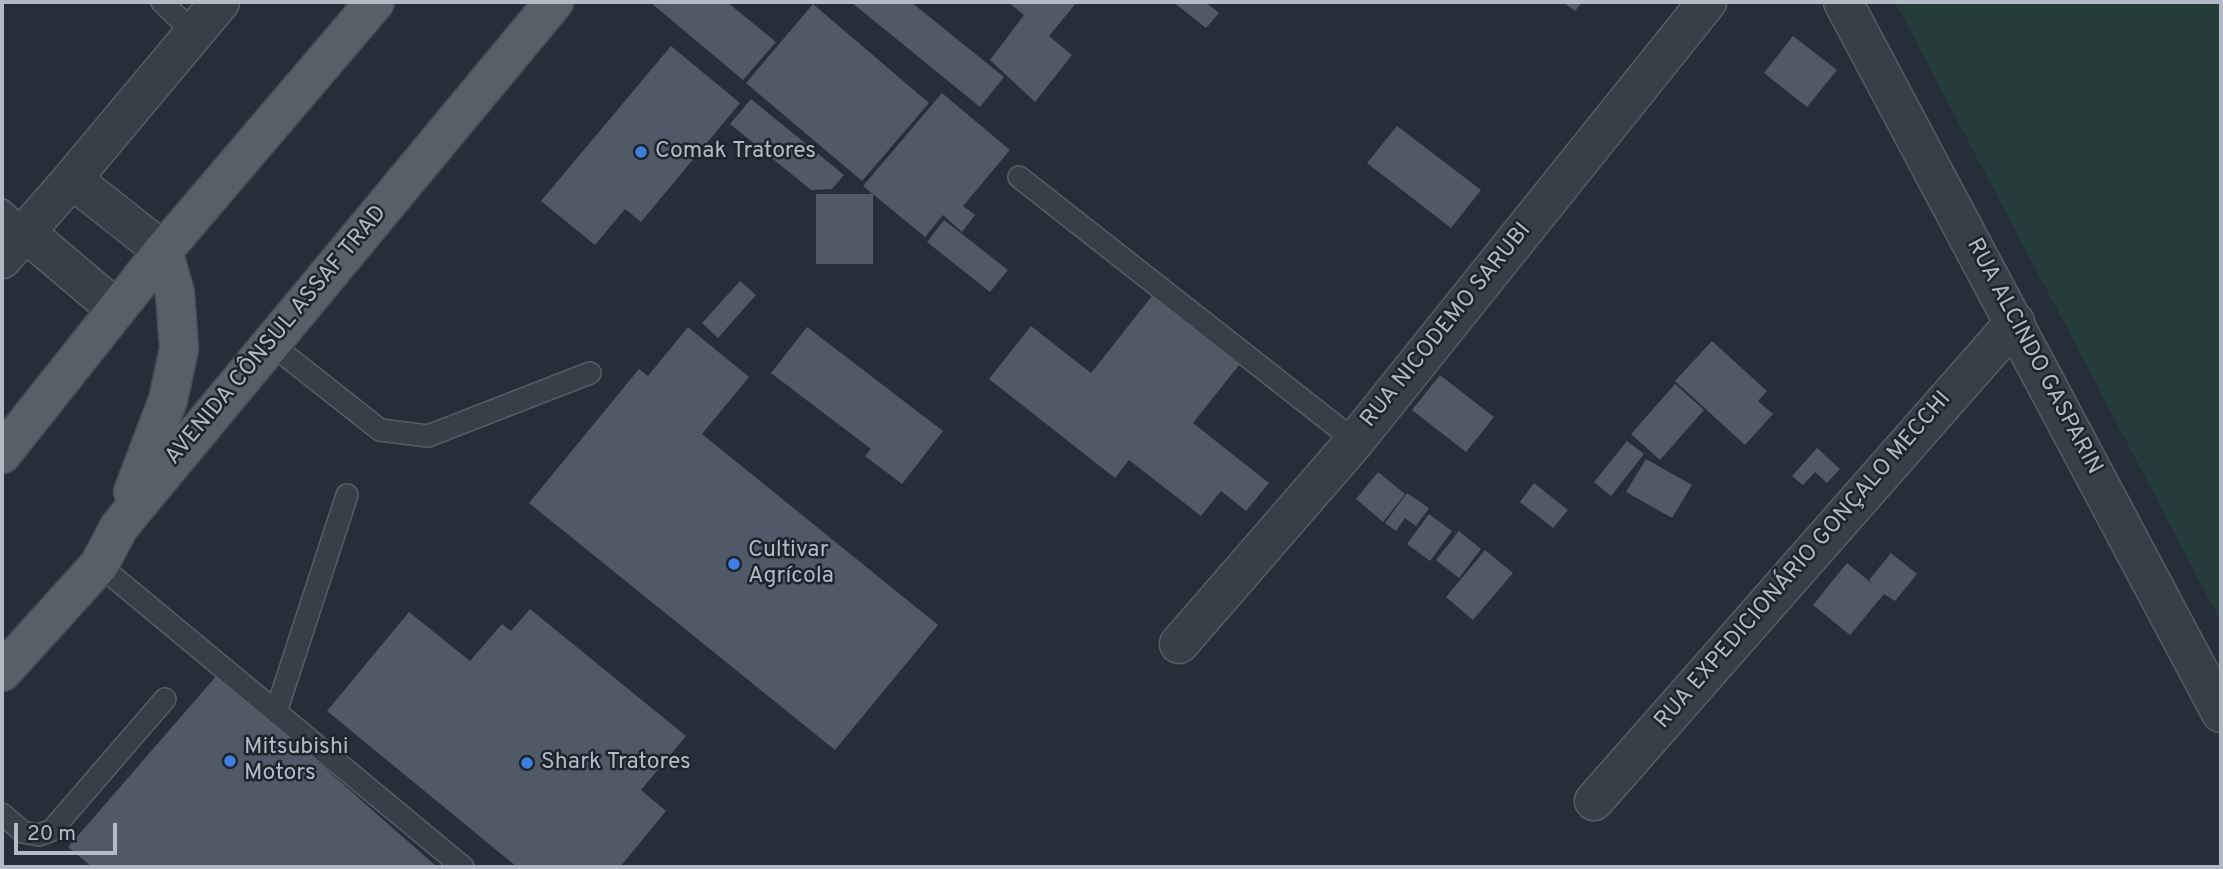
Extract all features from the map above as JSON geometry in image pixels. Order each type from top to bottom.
[{"type":"main road","points":[[2,454],[163,251],[375,2]]},
{"type":"main road","name":"AVENIDA CÔNSUL ASSAF TRAD","points":[[2,672],[99,565],[119,527],[554,2]]},
{"type":"main road","points":[[119,527],[168,400],[179,349],[180,326],[173,282],[163,251]]},
{"type":"street","points":[[116,309],[9,234],[72,179],[220,2]]},
{"type":"street","name":"RUA NICODEMO SARUBI","points":[[1179,644],[1354,441],[1707,2]]},
{"type":"street","name":"RUA ALCINDO GASPARIN","points":[[1843,2],[2015,321],[2221,713]]},
{"type":"street","points":[[72,179],[163,251]]},
{"type":"street","name":"RUA EXPEDICIONÁRIO GONÇALO MECCHI","points":[[1594,801],[2015,321]]},
{"type":"lane","points":[[162,2],[194,33]]},
{"type":"lane","points":[[1019,177],[1354,441]]},
{"type":"lane","points":[[271,344],[380,430],[428,436],[590,373]]},
{"type":"lane","points":[[276,712],[347,495]]},
{"type":"lane","points":[[99,565],[463,867]]},
{"type":"lane","points":[[2,814],[23,832],[39,835],[52,830],[165,699]]},
{"type":"green space","points":[[1895,2],[2221,2],[2221,622],[2100,391]]},
{"type":"building","points":[[650,2],[727,2],[776,42],[743,80]]},
{"type":"building","points":[[851,2],[911,2],[1004,77],[980,107]]},
{"type":"building","points":[[1008,2],[1077,2],[1049,36],[1072,55],[1035,102],[990,60],[1024,15]]},
{"type":"building","points":[[1173,2],[1205,2],[1219,13],[1206,28]]},
{"type":"building","points":[[1563,2],[1582,2],[1575,11]]},
{"type":"building","points":[[813,4],[929,103],[862,181],[746,83]]},
{"type":"building","points":[[1793,36],[1837,70],[1807,107],[1764,73]]},
{"type":"building","name":"Comak Tratores","points":[[671,46],[740,103],[641,222],[625,209],[595,245],[541,201]]},
{"type":"building","points":[[942,93],[1010,150],[963,206],[975,215],[962,232],[943,215],[925,237],[863,186]]},
{"type":"building","points":[[751,99],[844,175],[832,189],[811,190],[730,124]]},
{"type":"building","points":[[1397,126],[1481,190],[1451,228],[1367,163]]},
{"type":"building","points":[[816,194],[873,194],[873,264],[816,264]]},
{"type":"building","points":[[944,220],[1008,270],[990,292],[927,242]]},
{"type":"building","points":[[740,281],[756,295],[718,338],[702,323]]},
{"type":"building","points":[[1156,291],[1243,360],[1193,423],[1269,483],[1246,511],[1221,491],[1201,516],[1129,460],[1115,478],[989,379],[1031,326],[1091,373]]},
{"type":"building","name":"Cultivar Agrícola","points":[[688,327],[749,377],[702,434],[938,625],[835,750],[529,503],[639,369],[648,376]]},
{"type":"building","points":[[807,327],[943,431],[902,484],[865,456],[871,449],[771,373]]},
{"type":"building","points":[[1712,341],[1767,391],[1758,401],[1773,414],[1745,445],[1675,381]]},
{"type":"building","points":[[1440,375],[1494,417],[1466,452],[1412,410]]},
{"type":"building","points":[[1675,384],[1704,410],[1660,460],[1631,434]]},
{"type":"building","points":[[1627,441],[1644,454],[1611,496],[1594,482]]},
{"type":"building","points":[[1817,448],[1840,469],[1827,483],[1815,472],[1803,485],[1792,476]]},
{"type":"building","points":[[1646,459],[1692,485],[1672,518],[1626,492]]},
{"type":"building","points":[[1378,472],[1405,494],[1383,522],[1356,499]]},
{"type":"building","points":[[1534,483],[1568,510],[1553,528],[1520,502]]},
{"type":"building","points":[[1407,493],[1429,508],[1416,526],[1405,518],[1396,531],[1385,523]]},
{"type":"building","points":[[1429,514],[1452,531],[1430,561],[1407,544]]},
{"type":"building","points":[[1459,531],[1481,549],[1459,578],[1436,560]]},
{"type":"building","points":[[1485,550],[1513,573],[1473,620],[1446,597]]},
{"type":"building","points":[[1891,553],[1917,574],[1895,601],[1884,594],[1850,635],[1813,605],[1847,563],[1875,586],[1869,580]]},
{"type":"building","name":"Shark Tratores","points":[[530,609],[686,736],[641,790],[666,811],[620,867],[517,867],[327,711],[409,612],[470,661],[502,624],[511,631]]},
{"type":"building","name":"Mitsubishi Motors","points":[[218,674],[437,867],[92,867],[68,847]]},
{"type":"place","name":"Comak Tratores","points":[[641,152]]},
{"type":"place","name":"Cultivar Agrícola","points":[[734,564]]},
{"type":"place","name":"Mitsubishi Motors","points":[[230,761]]},
{"type":"place","name":"Shark Tratores","points":[[527,763]]}]
